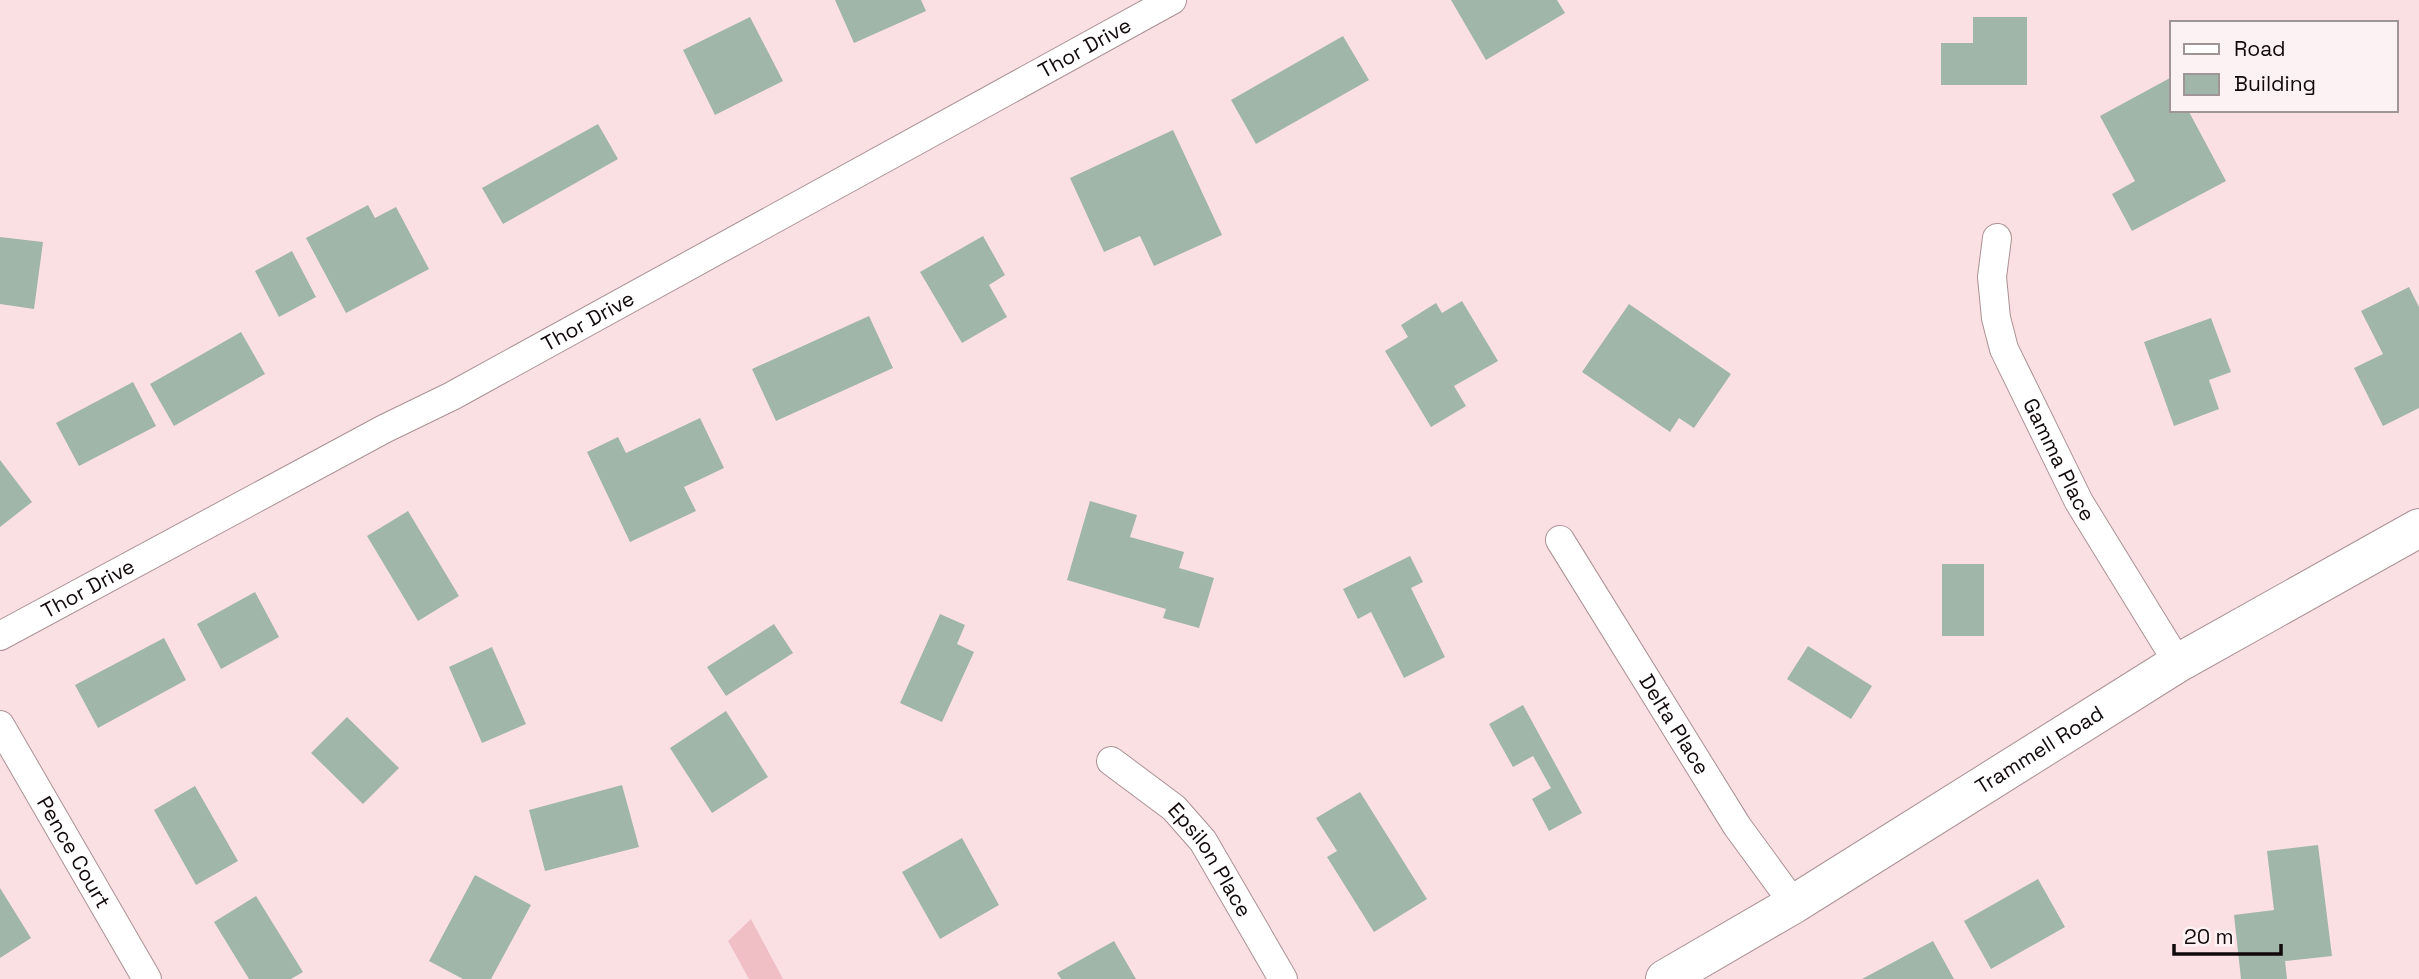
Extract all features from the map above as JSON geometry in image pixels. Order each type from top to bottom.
[{"type":"street","name":"Thor Drive","points":[[0,636],[384,429],[452,396],[1172,0]]},
{"type":"street","name":"Gamma Place","points":[[1997,238],[1992,277],[1996,318],[2004,349],[2079,502],[2178,663]]},
{"type":"street","name":"Trammell Road","points":[[1665,979],[1794,904],[2178,663],[2419,528]]},
{"type":"street","name":"Delta Place","points":[[1560,540],[1737,827],[1794,904]]},
{"type":"street","name":"Pence Court","points":[[0,725],[147,979]]},
{"type":"street","name":"Epsilon Place","points":[[1111,761],[1174,808],[1203,841],[1283,979]]},
{"type":"shaded area","points":[[751,919],[783,979],[749,979],[728,941]]},
{"type":"building","points":[[835,0],[921,0],[926,11],[854,43]]},
{"type":"building","points":[[1451,0],[1557,0],[1565,13],[1486,60]]},
{"type":"building","points":[[750,17],[783,81],[715,115],[683,50]]},
{"type":"building","points":[[1973,17],[2027,17],[2027,85],[1941,85],[1941,43],[1973,43]]},
{"type":"building","points":[[1343,36],[1369,80],[1256,144],[1231,100]]},
{"type":"building","points":[[2170,78],[2170,112],[2189,112],[2226,181],[2132,231],[2112,194],[2135,181],[2100,116]]},
{"type":"building","points":[[598,124],[618,159],[503,224],[482,188]]},
{"type":"building","points":[[1173,130],[1222,235],[1154,266],[1140,236],[1104,252],[1070,178]]},
{"type":"building","points":[[368,205],[375,218],[396,207],[429,269],[346,313],[306,238]]},
{"type":"building","points":[[983,236],[1005,275],[989,285],[1007,317],[962,343],[920,272]]},
{"type":"building","points":[[0,237],[43,242],[34,309],[0,304]]},
{"type":"building","points":[[292,251],[316,297],[279,317],[255,271]]},
{"type":"building","points":[[2409,287],[2419,307],[2419,408],[2383,426],[2354,368],[2383,354],[2361,311]]},
{"type":"building","points":[[1462,301],[1498,361],[1454,386],[1466,406],[1431,427],[1385,351],[1408,337],[1401,325],[1436,303],[1442,313]]},
{"type":"building","points":[[1629,304],[1731,374],[1694,428],[1679,418],[1670,432],[1582,372]]},
{"type":"building","points":[[869,316],[893,368],[776,421],[752,369]]},
{"type":"building","points":[[2211,318],[2231,372],[2209,380],[2219,409],[2174,426],[2144,342]]},
{"type":"building","points":[[241,332],[265,374],[174,426],[150,384]]},
{"type":"building","points":[[133,382],[156,426],[79,466],[56,423]]},
{"type":"building","points":[[700,418],[724,468],[684,487],[696,511],[630,542],[587,452],[618,437],[626,453]]},
{"type":"building","points":[[0,460],[32,502],[0,527]]},
{"type":"building","points":[[1090,501],[1137,515],[1130,537],[1184,552],[1179,568],[1214,578],[1199,628],[1163,618],[1166,609],[1067,580]]},
{"type":"building","points":[[408,511],[459,596],[418,621],[367,536]]},
{"type":"building","points":[[1410,556],[1423,582],[1411,588],[1445,657],[1404,678],[1371,612],[1358,619],[1343,589]]},
{"type":"building","points":[[1942,564],[1984,564],[1984,636],[1942,636]]},
{"type":"building","points":[[255,592],[279,637],[221,669],[197,624]]},
{"type":"building","points":[[940,614],[965,625],[957,644],[974,652],[942,722],[900,703]]},
{"type":"building","points":[[774,624],[793,653],[726,696],[707,667]]},
{"type":"building","points":[[164,638],[186,680],[98,728],[75,685]]},
{"type":"building","points":[[1808,646],[1872,686],[1851,719],[1787,679]]},
{"type":"building","points":[[492,647],[526,724],[482,743],[449,667]]},
{"type":"building","points":[[1523,705],[1582,813],[1549,831],[1532,799],[1551,788],[1533,756],[1513,767],[1489,724]]},
{"type":"building","points":[[726,711],[768,777],[712,813],[670,748]]},
{"type":"building","points":[[347,717],[399,768],[363,804],[311,753]]},
{"type":"building","points":[[622,785],[639,847],[545,871],[529,810]]},
{"type":"building","points":[[195,786],[238,861],[196,885],[154,810]]},
{"type":"building","points":[[1360,792],[1427,899],[1374,932],[1327,857],[1337,851],[1316,818]]},
{"type":"building","points":[[962,838],[999,905],[940,939],[902,872]]},
{"type":"building","points":[[2318,845],[2332,956],[2285,961],[2287,979],[2241,979],[2234,915],[2274,910],[2267,851]]},
{"type":"building","points":[[475,875],[531,905],[491,979],[463,979],[429,961]]},
{"type":"building","points":[[2038,879],[2065,927],[1991,969],[1964,921]]},
{"type":"building","points":[[0,888],[31,938],[0,958]]},
{"type":"building","points":[[256,896],[303,972],[291,979],[249,979],[214,922]]},
{"type":"building","points":[[1114,941],[1136,979],[1061,979],[1057,973]]},
{"type":"building","points":[[1933,941],[1954,979],[1862,979]]}]
